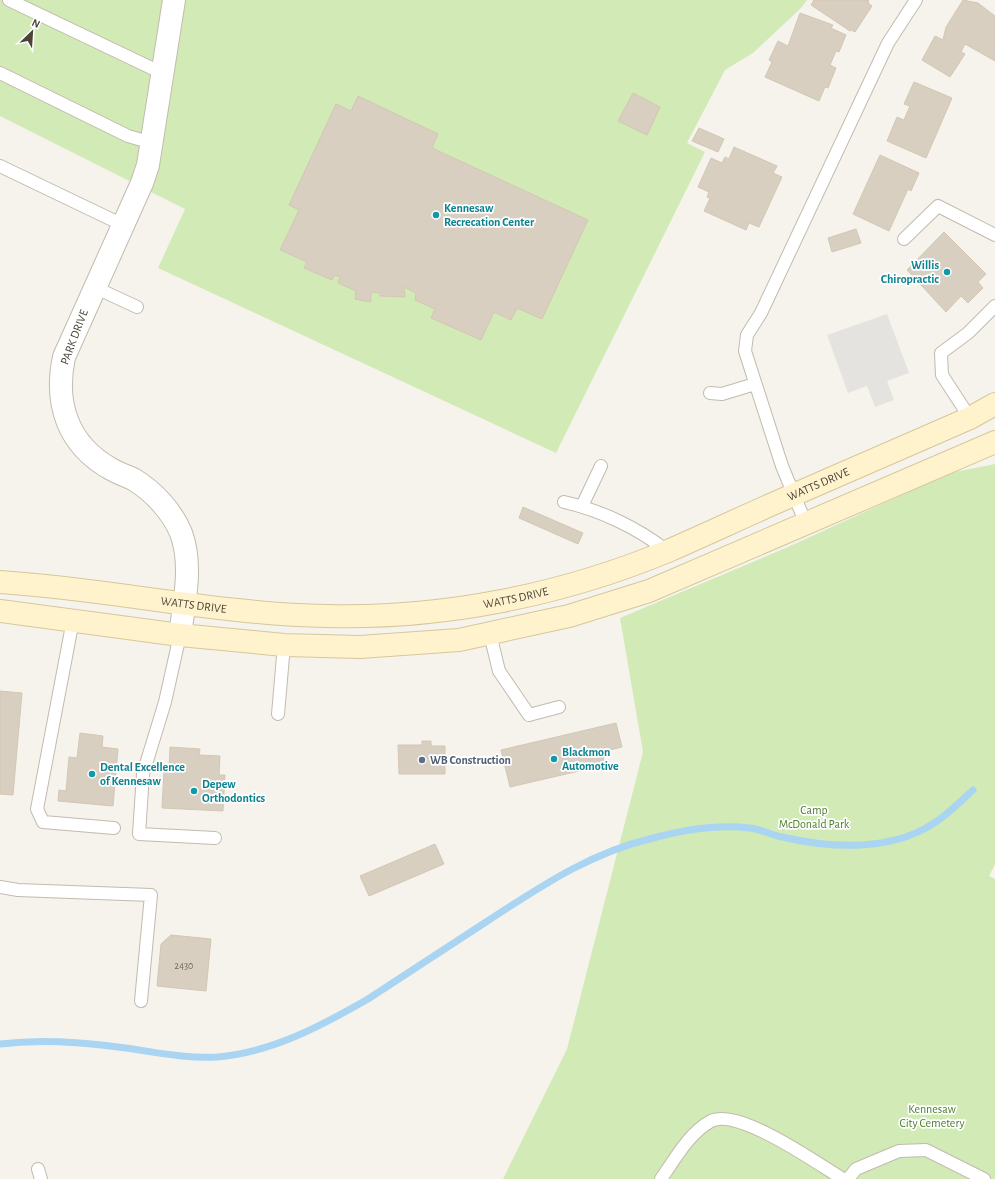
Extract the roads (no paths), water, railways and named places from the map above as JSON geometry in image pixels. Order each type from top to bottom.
[{"type":"main road","name":"WATTS DRIVE","points":[[0,582],[38,585],[184,604],[260,612],[327,616],[402,615],[474,605],[534,594],[600,575],[667,551],[970,418],[995,404]]},
{"type":"main road","points":[[0,611],[180,636],[284,646],[367,646],[452,640],[490,634],[561,618],[616,602],[649,590],[995,442]]},
{"type":"street","name":"PARK DRIVE","points":[[173,0],[148,165],[142,183],[94,287],[64,358],[60,375],[60,392],[63,409],[69,426],[80,444],[95,459],[149,490],[162,503],[172,517],[180,533],[185,550],[186,566],[184,604],[180,636]]},
{"type":"lane","points":[[9,0],[162,73]]},
{"type":"lane","points":[[806,524],[782,466],[755,384],[745,351],[747,336],[764,306],[888,43],[916,0]]},
{"type":"lane","points":[[0,73],[128,136],[152,143]]},
{"type":"lane","points":[[0,166],[123,225]]},
{"type":"lane","points":[[904,239],[938,206],[995,235]]},
{"type":"lane","points":[[94,287],[137,306]]},
{"type":"lane","points":[[970,418],[942,375],[941,353],[968,333],[995,306]]},
{"type":"lane","points":[[710,393],[722,394],[755,384]]},
{"type":"lane","points":[[582,506],[601,466]]},
{"type":"lane","points":[[564,502],[582,506],[648,536],[667,551]]},
{"type":"lane","points":[[73,620],[37,809],[43,822],[114,828]]},
{"type":"lane","points":[[490,634],[499,671],[529,715],[559,707]]},
{"type":"lane","points":[[180,636],[165,702],[143,774],[139,834],[215,838]]},
{"type":"lane","points":[[278,714],[284,646]]},
{"type":"lane","points":[[0,887],[18,890],[151,895],[141,1001]]},
{"type":"lane","points":[[661,1179],[680,1150],[699,1128],[712,1120],[728,1119],[747,1124],[771,1135],[843,1179]]},
{"type":"lane","points":[[848,1179],[856,1170],[899,1151],[926,1150],[984,1179]]},
{"type":"waterway","points":[[0,1044],[44,1041],[74,1043],[118,1047],[192,1057],[217,1057],[258,1050],[277,1044],[314,1028],[368,999],[548,883],[608,852],[630,844],[676,832],[714,827],[754,829],[782,837],[822,844],[864,845],[884,842],[923,830],[944,816],[973,790]]},
{"type":"place","name":"Kennesaw Recrecation Center","points":[[436,215]]},
{"type":"place","name":"Willis Chiropractic","points":[[947,272]]},
{"type":"place","name":"Blackmon Automotive","points":[[554,759]]},
{"type":"place","name":"WB Construction","points":[[422,760]]},
{"type":"place","name":"Dental Excellence of Kennesaw","points":[[92,774]]},
{"type":"place","name":"Depew Orthodontics","points":[[194,791]]},
{"type":"park label","name":"Camp McDonald Park","points":[[814,817]]},
{"type":"park label","name":"Kennesaw City Cemetery","points":[[932,1116]]}]
